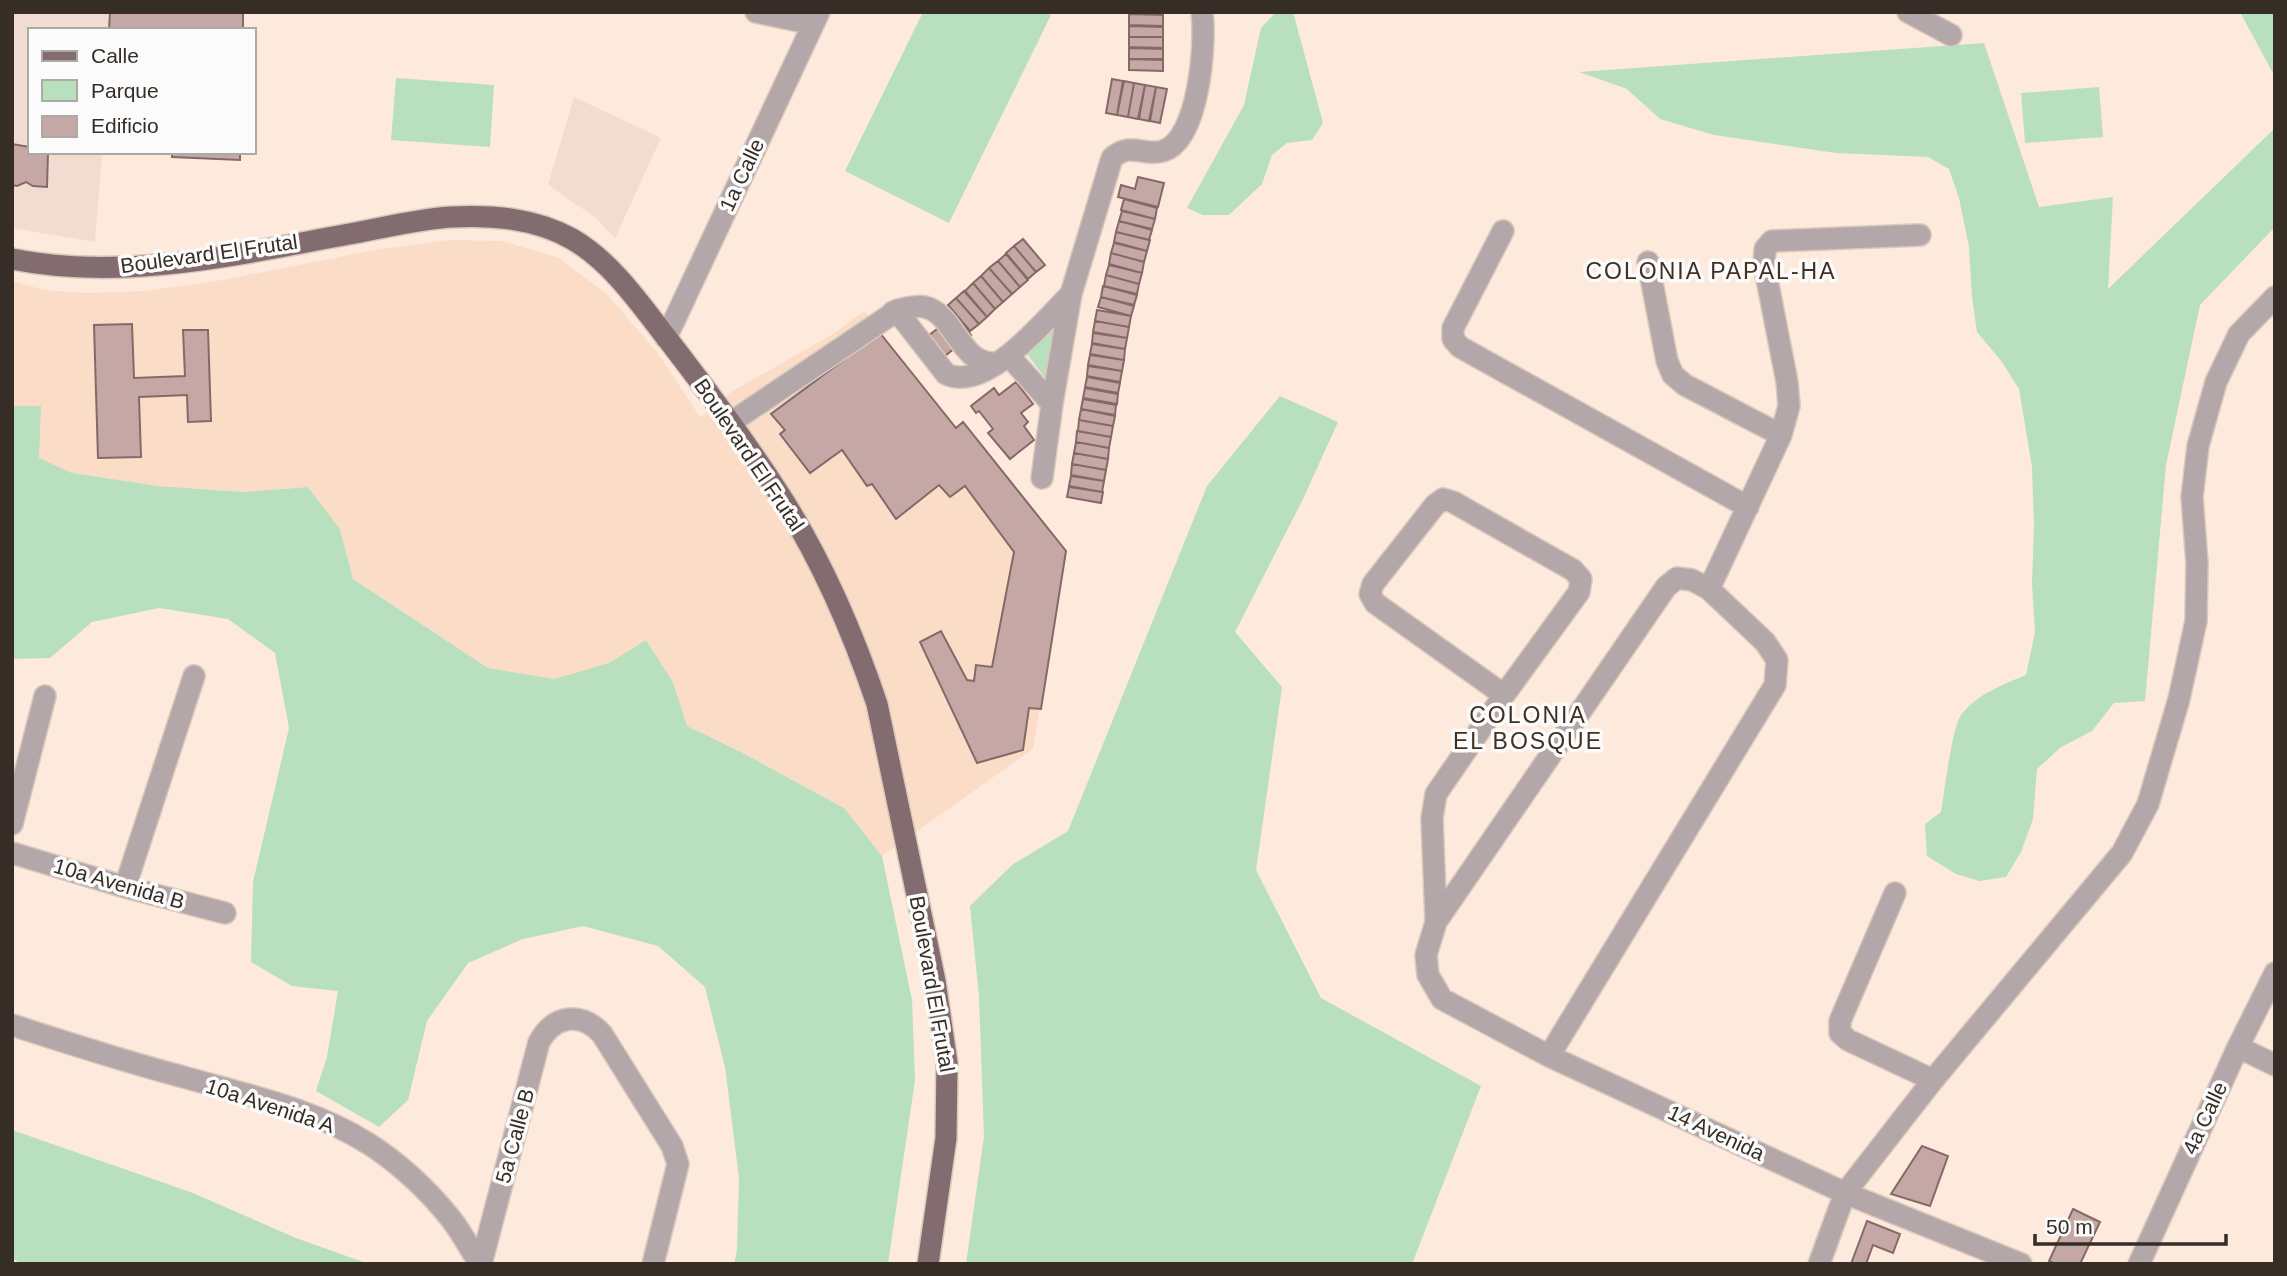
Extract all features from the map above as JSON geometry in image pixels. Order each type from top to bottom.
[{"type":"main road","name":"Boulevard El Frutal","points":[[12,259],[33,264],[123,268],[222,256],[448,218],[498,217],[521,220],[557,231],[587,249],[628,289],[730,423],[776,489],[809,546],[863,662],[877,704],[935,981],[947,1063],[946,1138],[928,1264]]},
{"type":"street","points":[[756,12],[816,18]]},
{"type":"street","points":[[1042,478],[1071,294],[1112,158],[1126,149],[1160,152],[1173,147],[1186,128],[1200,77],[1204,27],[1202,12]]},
{"type":"street","points":[[1908,12],[1951,35]]},
{"type":"street","name":"1a Calle","points":[[666,338],[816,18]]},
{"type":"street","points":[[1503,231],[1453,328],[1453,339],[1460,347],[1748,507]]},
{"type":"street","points":[[1709,589],[1780,435],[1789,407],[1787,382],[1764,264],[1765,249],[1772,241],[1920,235]]},
{"type":"street","points":[[1648,262],[1667,361],[1673,375],[1685,385],[1780,435]]},
{"type":"street","points":[[893,312],[899,314],[946,374],[967,379],[983,373],[1002,360],[1071,294]]},
{"type":"street","points":[[1819,1264],[1845,1193],[1933,1080],[2122,853],[2148,804],[2179,699],[2196,621],[2197,563],[2192,497],[2198,446],[2216,382],[2239,334],[2275,297]]},
{"type":"street","points":[[730,423],[893,312],[925,307],[933,311],[968,352],[984,363],[1002,360]]},
{"type":"street","points":[[1002,360],[1052,404]]},
{"type":"street","points":[[1436,922],[1432,818],[1436,794],[1579,592],[1581,579],[1573,570],[1453,502],[1443,499],[1435,505],[1373,584],[1370,594],[1375,603],[1504,695]]},
{"type":"street","points":[[1436,922],[1666,587],[1677,578],[1692,580],[1709,589],[1765,642],[1777,660],[1774,685],[1549,1056]]},
{"type":"street","points":[[125,887],[194,676]]},
{"type":"street","points":[[12,824],[45,696]]},
{"type":"street","name":"10a Avenida B","points":[[12,853],[225,913]]},
{"type":"street","points":[[1895,893],[1840,1021],[1840,1033],[1849,1040],[1933,1080]]},
{"type":"street","name":"14 Avenida","points":[[1436,922],[1426,955],[1429,975],[1442,999],[1549,1056],[1845,1193],[2021,1264]]},
{"type":"street","name":"4a Calle","points":[[2139,1264],[2238,1047],[2275,974]]},
{"type":"street","name":"5a Calle B","points":[[480,1264],[539,1042],[549,1027],[573,1019],[589,1023],[602,1034],[672,1146],[678,1164],[653,1264]]},
{"type":"street","name":"10a Avenida A","points":[[12,1025],[97,1053],[270,1101],[340,1128],[395,1163],[422,1188],[451,1219],[480,1264]]},
{"type":"street","points":[[2238,1047],[2275,1065]]},
{"type":"shaded area","points":[[12,12],[110,12],[109,28],[28,28],[28,154],[102,154],[95,242],[12,228]]},
{"type":"shaded area","points":[[574,97],[661,138],[615,238],[596,218],[548,185]]},
{"type":"shaded area","points":[[449,240],[502,241],[559,258],[608,295],[657,352],[700,417],[733,391],[833,334],[864,311],[955,428],[963,422],[1066,551],[1033,749],[882,856],[844,808],[687,726],[673,682],[646,640],[609,663],[554,679],[488,668],[353,579],[340,529],[308,487],[243,492],[158,486],[72,473],[38,458],[41,407],[12,406],[12,281],[44,290],[86,293],[144,291],[212,282],[380,249]]},
{"type":"green space","points":[[923,12],[1045,12],[1051,15],[949,223],[845,171]]},
{"type":"green space","points":[[1276,12],[1293,12],[1323,123],[1312,140],[1287,143],[1272,155],[1262,184],[1229,215],[1203,215],[1187,208],[1244,105],[1261,28]]},
{"type":"green space","points":[[2240,12],[2275,12],[2275,77]]},
{"type":"green space","points":[[1984,43],[2039,207],[2113,197],[2108,289],[2275,128],[2275,227],[2200,305],[2166,465],[2145,701],[2114,703],[2092,731],[2061,747],[2037,769],[2033,819],[2021,852],[2006,877],[1979,881],[1956,874],[1927,856],[1925,824],[1941,812],[1952,747],[1961,715],[1982,696],[2026,675],[2035,632],[2032,583],[2032,467],[2019,389],[2002,362],[1977,332],[1969,247],[1959,198],[1949,169],[1928,157],[1836,153],[1714,135],[1660,119],[1627,89],[1579,72]]},
{"type":"green space","points":[[396,78],[494,85],[490,147],[391,140]]},
{"type":"green space","points":[[2099,87],[2103,137],[2025,143],[2021,93]]},
{"type":"green space","points":[[1056,327],[1045,378],[1027,354]]},
{"type":"green space","points":[[1280,396],[1338,422],[1303,499],[1235,632],[1282,687],[1256,870],[1321,998],[1481,1086],[1412,1264],[966,1264],[984,1136],[979,996],[970,906],[1012,865],[1068,831],[1207,486]]},
{"type":"green space","points":[[12,406],[41,406],[39,458],[72,473],[158,486],[243,492],[308,487],[340,529],[353,579],[488,668],[554,679],[609,663],[646,640],[673,682],[687,726],[844,808],[882,856],[912,1000],[915,1080],[888,1264],[734,1264],[737,1250],[739,1178],[725,1067],[705,987],[658,946],[583,926],[523,939],[468,963],[427,1021],[408,1100],[379,1127],[316,1091],[327,1057],[338,991],[292,986],[251,962],[253,882],[289,728],[275,653],[228,619],[159,608],[92,622],[50,658],[12,659]]},
{"type":"green space","points":[[12,1130],[193,1193],[296,1238],[369,1264],[23,1264],[12,1259]]},
{"type":"building","points":[[110,12],[243,12],[243,28],[109,28]]},
{"type":"building","points":[[1129,14],[1163,15],[1163,26],[1129,25]]},
{"type":"building","points":[[1129,26],[1163,27],[1163,37],[1129,37]]},
{"type":"building","points":[[1129,37],[1163,37],[1163,48],[1129,47]]},
{"type":"building","points":[[1129,48],[1163,49],[1163,59],[1129,59]]},
{"type":"building","points":[[1129,59],[1163,60],[1163,71],[1129,70]]},
{"type":"building","points":[[1112,79],[1123,81],[1117,115],[1106,113]]},
{"type":"building","points":[[1124,81],[1134,83],[1128,117],[1117,115]]},
{"type":"building","points":[[1134,83],[1145,85],[1138,119],[1128,117]]},
{"type":"building","points":[[1145,85],[1156,87],[1149,121],[1139,119]]},
{"type":"building","points":[[1156,87],[1167,89],[1160,123],[1150,121]]},
{"type":"building","points":[[12,144],[28,147],[28,154],[48,154],[47,187],[33,186],[26,182],[12,185]]},
{"type":"building","points":[[172,154],[240,154],[240,160],[172,157]]},
{"type":"building","points":[[1138,177],[1164,183],[1158,207],[1118,197],[1121,185],[1135,189]]},
{"type":"building","points":[[1124,199],[1157,208],[1155,219],[1121,210]]},
{"type":"building","points":[[1122,211],[1155,219],[1152,229],[1119,221]]},
{"type":"building","points":[[1119,221],[1152,230],[1149,240],[1116,232]]},
{"type":"building","points":[[1116,232],[1150,240],[1147,251],[1114,242]]},
{"type":"building","points":[[1023,239],[1045,265],[1036,272],[1014,246]]},
{"type":"building","points":[[1114,243],[1147,251],[1144,262],[1111,253]]},
{"type":"building","points":[[1014,246],[1036,272],[1028,279],[1006,253]]},
{"type":"building","points":[[1111,253],[1144,262],[1142,273],[1109,264]]},
{"type":"building","points":[[1006,254],[1028,280],[1020,287],[998,261]]},
{"type":"building","points":[[998,261],[1020,287],[1012,294],[989,268]]},
{"type":"building","points":[[1109,265],[1142,273],[1139,284],[1106,275]]},
{"type":"building","points":[[989,268],[1012,294],[1003,302],[981,276]]},
{"type":"building","points":[[1106,275],[1139,284],[1137,294],[1104,286]]},
{"type":"building","points":[[981,276],[1003,302],[995,309],[973,283]]},
{"type":"building","points":[[973,283],[995,309],[987,317],[965,291]]},
{"type":"building","points":[[1103,286],[1137,295],[1134,305],[1101,297]]},
{"type":"building","points":[[964,291],[987,317],[979,324],[956,298]]},
{"type":"building","points":[[1101,297],[1134,306],[1131,316],[1098,307]]},
{"type":"building","points":[[956,298],[979,324],[970,331],[948,305]]},
{"type":"building","points":[[1097,310],[1131,316],[1129,327],[1095,321]]},
{"type":"building","points":[[955,315],[971,335],[930,368],[914,347]]},
{"type":"building","points":[[1095,321],[1129,327],[1127,338],[1093,332]]},
{"type":"building","points":[[132,324],[134,378],[185,376],[183,330],[208,330],[211,421],[188,422],[187,395],[139,397],[141,457],[98,458],[94,325]]},
{"type":"building","points":[[880,333],[956,428],[963,422],[1066,551],[1041,709],[1029,708],[1023,750],[977,763],[920,642],[941,631],[967,680],[974,681],[976,665],[992,667],[1014,552],[965,486],[950,497],[939,485],[896,519],[872,484],[867,486],[842,450],[810,473],[780,434],[785,430],[771,414]]},
{"type":"building","points":[[1093,333],[1127,338],[1125,349],[1092,343]]},
{"type":"building","points":[[1092,344],[1125,349],[1124,360],[1090,354]]},
{"type":"building","points":[[1090,355],[1124,360],[1122,371],[1088,365]]},
{"type":"building","points":[[1088,366],[1122,371],[1120,382],[1087,376]]},
{"type":"building","points":[[1087,377],[1120,383],[1118,393],[1085,387]]},
{"type":"building","points":[[1016,382],[1033,404],[1021,413],[1028,422],[1024,426],[1034,440],[1010,459],[988,433],[993,429],[979,411],[976,413],[971,406],[994,388],[999,395]]},
{"type":"building","points":[[1085,388],[1118,394],[1117,404],[1083,398]]},
{"type":"building","points":[[1083,399],[1116,405],[1115,415],[1081,409]]},
{"type":"building","points":[[1081,409],[1115,416],[1113,426],[1079,420]]},
{"type":"building","points":[[1079,420],[1113,426],[1111,437],[1078,431]]},
{"type":"building","points":[[1077,431],[1111,437],[1109,448],[1076,442]]},
{"type":"building","points":[[1076,442],[1109,448],[1108,459],[1074,453]]},
{"type":"building","points":[[1074,453],[1108,459],[1106,470],[1072,464]]},
{"type":"building","points":[[1072,464],[1106,470],[1104,481],[1071,475]]},
{"type":"building","points":[[1071,476],[1104,481],[1102,492],[1069,486]]},
{"type":"building","points":[[1069,487],[1103,492],[1101,503],[1067,497]]},
{"type":"building","points":[[1922,1146],[1948,1156],[1930,1206],[1891,1194]]},
{"type":"building","points":[[2073,1209],[2100,1222],[2080,1264],[2055,1264],[2049,1261]]},
{"type":"building","points":[[1867,1221],[1900,1234],[1893,1253],[1873,1245],[1866,1264],[1851,1264]]},
{"type":"district","name":"COLONIA PAPAL-HA","points":[[1711,271]]},
{"type":"district","name":"COLONIA EL BOSQUE","points":[[1528,728]]}]
